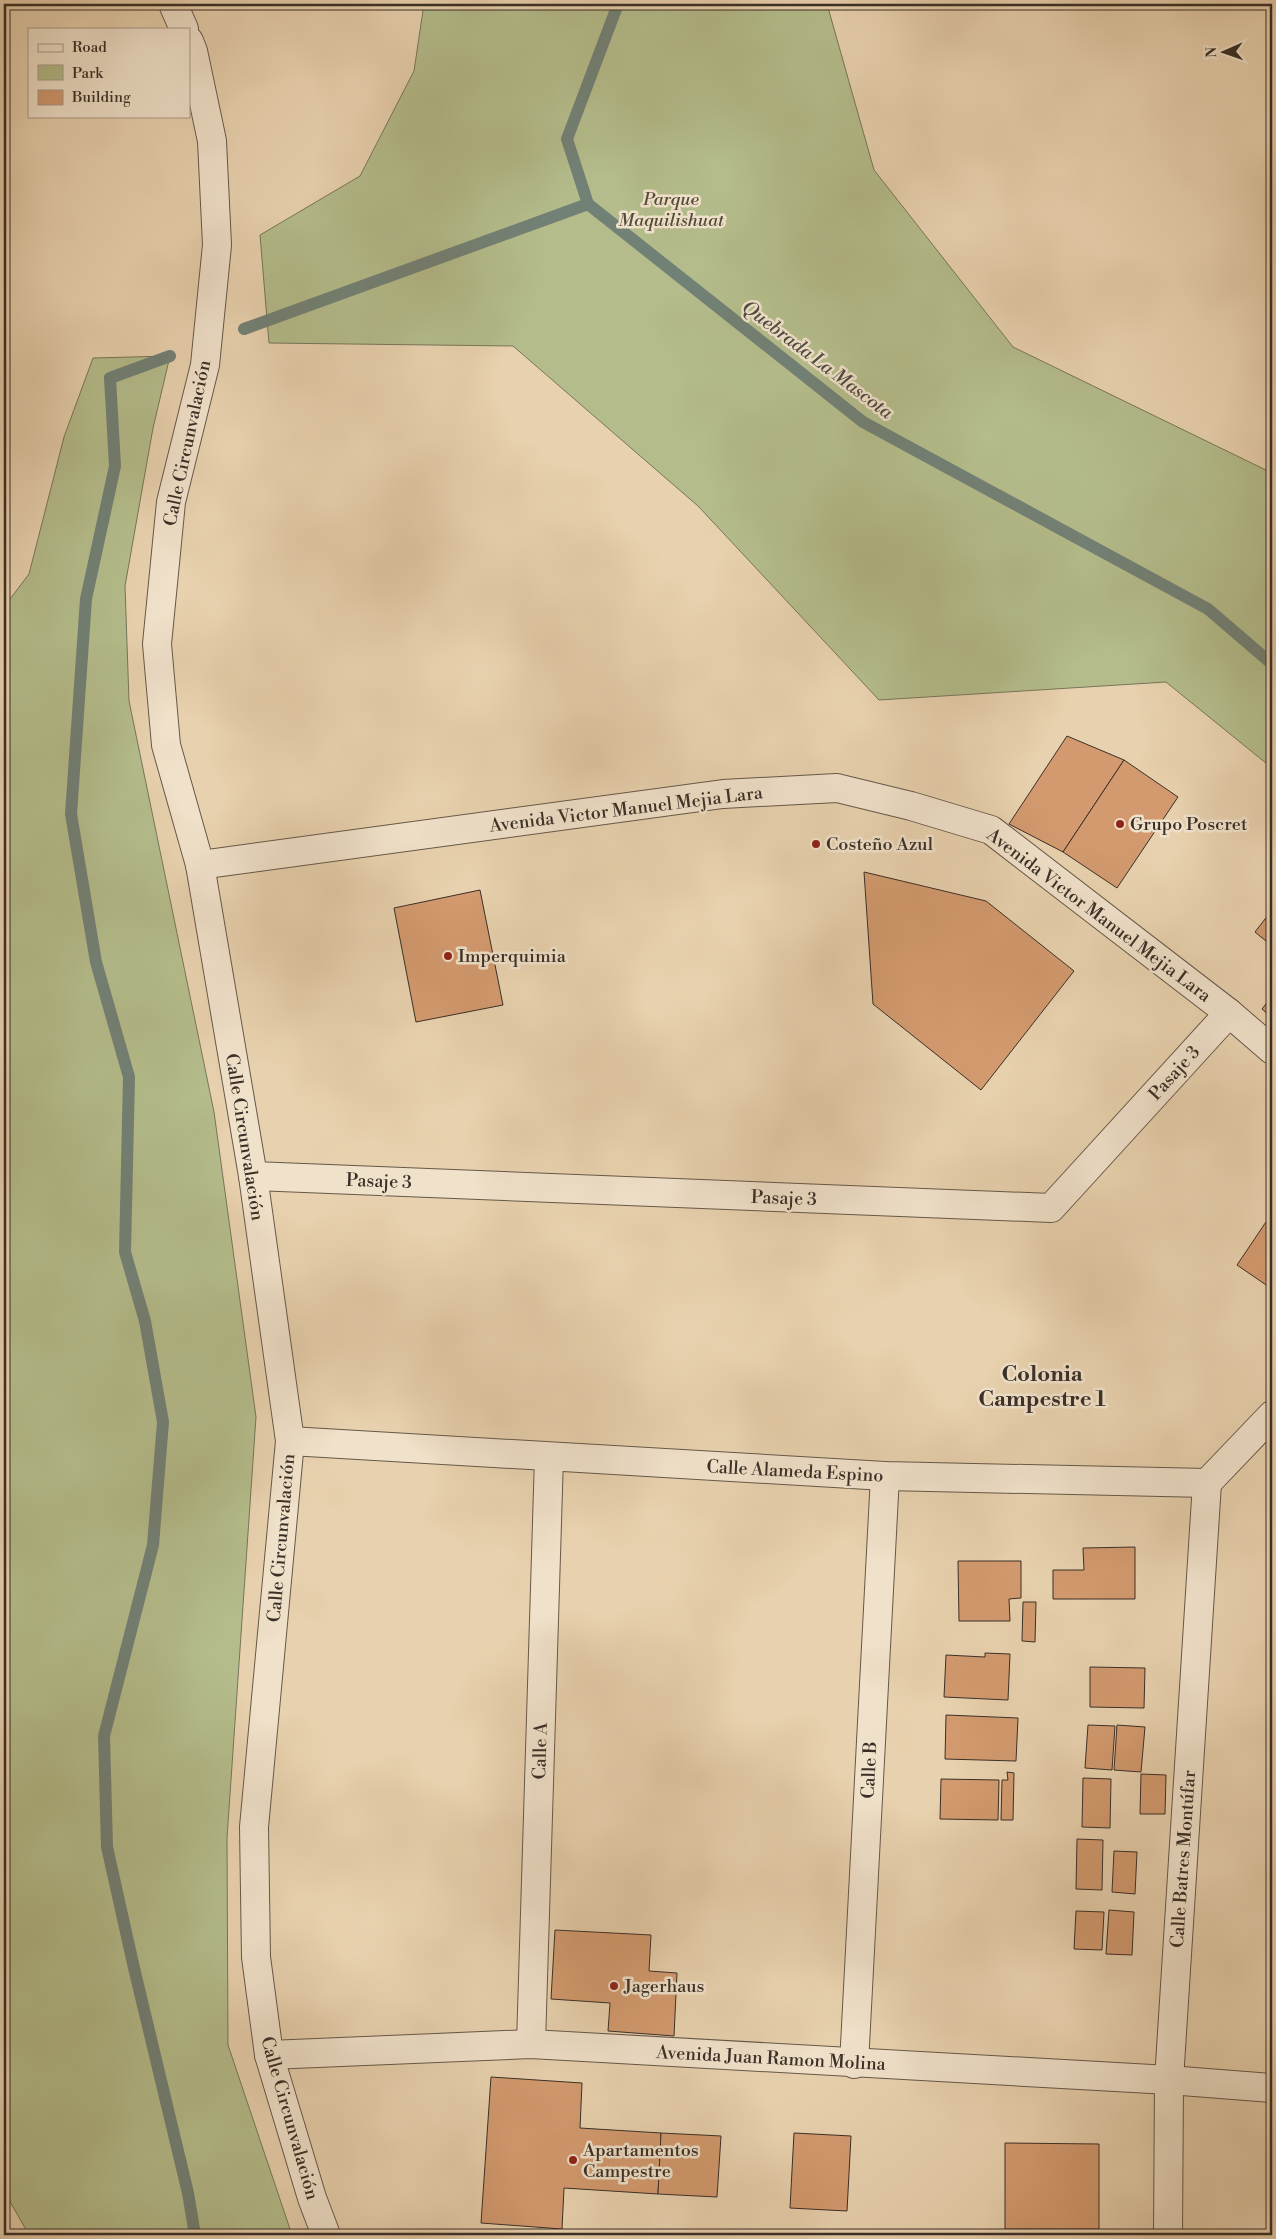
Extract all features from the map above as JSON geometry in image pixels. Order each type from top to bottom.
[{"type":"street","points":[[173,4],[184,28]]},
{"type":"street","name":"Calle Circunvalación","points":[[190,44],[212,140],[217,245],[205,365],[172,502],[157,644],[166,744],[200,865],[253,1176],[290,1441],[254,1827],[256,1957],[269,2055],[312,2198],[326,2235]]},
{"type":"street","name":"Avenida Victor Manuel Mejia Lara","points":[[200,865],[723,794],[837,788],[911,806],[991,830],[1229,1013],[1272,1050]]},
{"type":"street","name":"Pasaje 3","points":[[253,1176],[1051,1208],[1229,1013]]},
{"type":"street","points":[[1207,1483],[1272,1415]]},
{"type":"street","name":"Calle Alameda Espino","points":[[290,1441],[885,1476],[1207,1483]]},
{"type":"street","name":"Calle A","points":[[531,2044],[549,1457]]},
{"type":"street","name":"Calle B","points":[[854,2064],[885,1476]]},
{"type":"street","name":"Calle Batres Montúfar","points":[[1168,2235],[1169,2080],[1207,1483]]},
{"type":"street","name":"Avenida Juan Ramon Molina","points":[[269,2055],[531,2044],[854,2064],[1169,2080],[1272,2088]]},
{"type":"green space","name":"Parque Maquilishuat","points":[[424,4],[827,4],[874,170],[1013,347],[1272,473],[1272,768],[1166,682],[879,700],[698,506],[513,346],[269,343],[260,235],[360,176],[414,71]]},
{"type":"green space","points":[[170,356],[153,428],[125,586],[129,701],[214,1112],[256,1417],[227,1838],[228,2045],[292,2235],[29,2235],[4,2191],[4,607],[29,574],[64,437],[93,358]]},
{"type":"building","points":[[1067,736],[1124,760],[1063,852],[1009,824]]},
{"type":"building","name":"Grupo Poscret","points":[[1124,760],[1178,797],[1117,888],[1063,852]]},
{"type":"building","points":[[864,872],[986,901],[1074,971],[981,1090],[873,1004]]},
{"type":"building","name":"Imperquimia","points":[[480,890],[503,1005],[416,1022],[394,908]]},
{"type":"building","points":[[1272,910],[1272,946],[1255,932]]},
{"type":"building","points":[[1272,996],[1272,1018],[1262,1009]]},
{"type":"building","points":[[1272,1213],[1272,1289],[1237,1265]]},
{"type":"building","points":[[1135,1547],[1135,1599],[1053,1599],[1053,1570],[1084,1570],[1083,1548]]},
{"type":"building","points":[[958,1561],[1021,1561],[1021,1598],[1009,1599],[1010,1621],[959,1621]]},
{"type":"building","points":[[1023,1602],[1036,1602],[1035,1642],[1022,1641]]},
{"type":"building","points":[[985,1653],[1010,1654],[1008,1700],[944,1697],[946,1655],[985,1657]]},
{"type":"building","points":[[1090,1667],[1145,1668],[1144,1708],[1090,1707]]},
{"type":"building","points":[[946,1715],[1018,1718],[1016,1761],[945,1759]]},
{"type":"building","points":[[1088,1725],[1115,1726],[1112,1770],[1085,1768]]},
{"type":"building","points":[[1117,1725],[1145,1727],[1141,1772],[1114,1770]]},
{"type":"building","points":[[1007,1772],[1014,1773],[1013,1820],[1001,1820],[1002,1780],[1008,1780]]},
{"type":"building","points":[[1141,1774],[1166,1775],[1165,1814],[1140,1814]]},
{"type":"building","points":[[1083,1778],[1111,1779],[1110,1828],[1082,1827]]},
{"type":"building","points":[[941,1779],[999,1780],[998,1820],[940,1819]]},
{"type":"building","points":[[1077,1839],[1103,1840],[1102,1890],[1076,1889]]},
{"type":"building","points":[[1114,1851],[1137,1852],[1135,1894],[1112,1892]]},
{"type":"building","points":[[1109,1910],[1134,1912],[1132,1955],[1106,1954]]},
{"type":"building","points":[[1076,1911],[1104,1912],[1102,1950],[1074,1949]]},
{"type":"building","name":"Jagerhaus","points":[[555,1930],[651,1935],[649,1971],[677,1973],[674,2036],[608,2031],[610,2003],[551,1999]]},
{"type":"building","name":"Apartamentos Campestre","points":[[491,2077],[582,2083],[580,2128],[661,2133],[658,2194],[564,2188],[562,2229],[481,2223]]},
{"type":"building","points":[[661,2133],[721,2136],[717,2197],[658,2194]]},
{"type":"building","points":[[794,2133],[851,2136],[847,2211],[790,2208]]},
{"type":"building","points":[[1005,2143],[1099,2144],[1099,2229],[1005,2229]]},
{"type":"waterway","name":"Quebrada La Mascota","points":[[618,4],[567,139],[588,204],[863,422],[1208,609],[1272,664]]},
{"type":"waterway","points":[[244,329],[588,204]]},
{"type":"waterway","points":[[170,356],[110,378],[115,466],[86,599],[71,814],[96,962],[129,1077],[125,1252],[145,1321],[163,1422],[153,1545],[104,1736],[107,1847],[188,2193],[195,2235]]},
{"type":"place","name":"Grupo Poscret","points":[[1120,824]]},
{"type":"place","name":"Costeño Azul","points":[[816,844]]},
{"type":"place","name":"Imperquimia","points":[[448,956]]},
{"type":"place","name":"Jagerhaus","points":[[614,1986]]},
{"type":"place","name":"Apartamentos Campestre","points":[[573,2160]]},
{"type":"district","name":"Colonia Campestre 1","points":[[1042,1386]]}]
